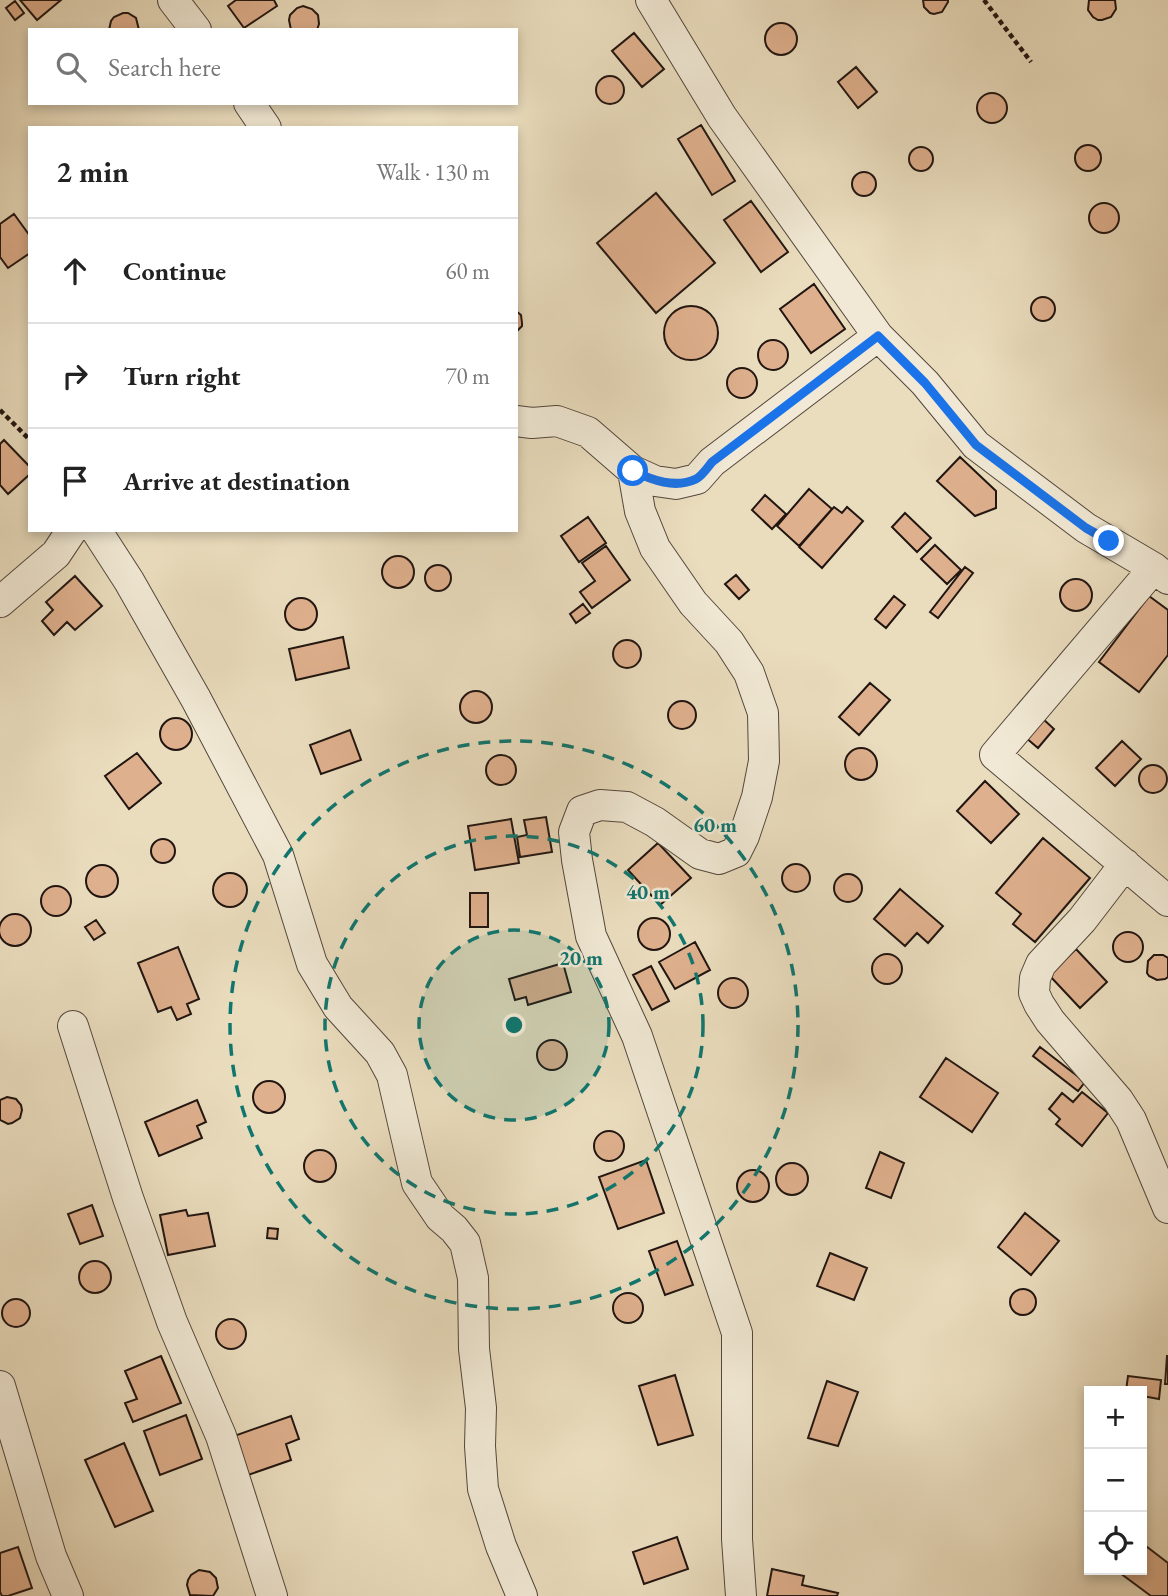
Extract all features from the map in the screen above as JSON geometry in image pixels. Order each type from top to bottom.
[{"type":"street","points":[[173,0],[194,28]]},
{"type":"street","points":[[651,0],[722,117],[878,336],[925,383],[976,445],[1086,528],[1161,574],[995,755],[1168,901]]},
{"type":"street","points":[[250,105],[264,126]]},
{"type":"street","points":[[518,421],[557,421],[588,432],[633,471],[655,481],[676,484],[697,479],[712,462],[878,336]]},
{"type":"street","points":[[633,471],[640,511],[655,548],[693,603],[729,642],[749,673],[763,713],[764,761],[757,797],[736,852],[719,859],[701,854],[655,822],[627,807],[600,805],[582,810],[574,832],[591,936],[637,1036],[737,1333],[737,1539],[741,1596]]},
{"type":"street","points":[[0,602],[56,554],[71,532]]},
{"type":"street","points":[[97,532],[129,581],[197,699],[278,855],[312,964],[338,1007],[380,1053],[392,1075],[417,1183],[440,1217],[454,1229],[464,1243],[473,1278],[474,1349],[481,1408],[483,1489],[501,1546],[522,1596]]},
{"type":"street","points":[[1125,864],[1075,928],[1041,964],[1035,978],[1034,993],[1050,1021],[1125,1110],[1168,1208]]},
{"type":"street","points":[[73,1026],[128,1198],[172,1322],[221,1436],[272,1596]]},
{"type":"street","points":[[0,1386],[51,1556],[68,1596]]},
{"type":"path","points":[[984,0],[1031,62]]},
{"type":"path","points":[[0,410],[28,438]]},
{"type":"building","points":[[20,0],[61,0],[37,20]]},
{"type":"building","points":[[236,0],[274,0],[277,6],[244,28],[228,6]]},
{"type":"building","points":[[923,0],[948,2],[942,12],[934,14],[924,7]]},
{"type":"building","points":[[1089,0],[1115,0],[1116,9],[1111,17],[1098,20],[1088,10]]},
{"type":"building","points":[[15,1],[24,13],[15,20],[6,8]]},
{"type":"building","points":[[303,6],[312,9],[318,15],[318,28],[291,28],[290,15]]},
{"type":"building","points":[[128,13],[136,18],[138,28],[109,28],[114,17]]},
{"type":"building","points":[[781,23],[792,28],[797,39],[792,50],[781,55],[770,50],[765,39],[770,28]]},
{"type":"building","points":[[634,33],[664,69],[642,87],[612,51]]},
{"type":"building","points":[[856,67],[877,92],[858,108],[838,82]]},
{"type":"building","points":[[610,76],[620,80],[624,90],[620,100],[610,104],[600,100],[596,90],[600,80]]},
{"type":"building","points":[[992,93],[1003,97],[1007,108],[1003,119],[992,123],[981,119],[977,108],[981,97]]},
{"type":"building","points":[[701,125],[735,181],[712,195],[678,139]]},
{"type":"building","points":[[1088,145],[1097,149],[1101,158],[1097,167],[1088,171],[1079,167],[1075,158],[1079,149]]},
{"type":"building","points":[[921,147],[930,150],[933,159],[930,168],[921,171],[912,168],[909,159],[912,150]]},
{"type":"building","points":[[864,172],[873,175],[876,184],[873,193],[864,196],[855,193],[852,184],[855,175]]},
{"type":"building","points":[[656,193],[715,263],[656,313],[597,243]]},
{"type":"building","points":[[751,201],[788,252],[761,272],[724,220]]},
{"type":"building","points":[[1104,203],[1115,207],[1119,218],[1115,229],[1104,233],[1093,229],[1089,218],[1093,207]]},
{"type":"building","points":[[14,214],[28,233],[28,254],[8,268],[0,257],[0,224]]},
{"type":"building","points":[[814,284],[845,329],[811,353],[780,309]]},
{"type":"building","points":[[1038,297],[1048,297],[1055,304],[1055,314],[1048,321],[1038,321],[1031,314],[1031,304]]},
{"type":"building","points":[[691,306],[710,314],[718,333],[710,352],[691,360],[672,352],[664,333],[672,314]]},
{"type":"building","points":[[518,313],[521,315],[522,326],[518,330]]},
{"type":"building","points":[[773,340],[784,344],[788,355],[784,366],[773,370],[762,366],[758,355],[762,344]]},
{"type":"building","points":[[742,368],[753,372],[757,383],[753,394],[742,398],[731,394],[727,383],[731,372]]},
{"type":"building","points":[[4,440],[28,465],[28,476],[8,494],[0,485],[0,444]]},
{"type":"building","points":[[960,457],[996,491],[996,508],[975,516],[937,481]]},
{"type":"building","points":[[809,489],[832,509],[799,546],[777,526]]},
{"type":"building","points":[[765,495],[786,514],[772,529],[752,510]]},
{"type":"building","points":[[834,507],[842,513],[847,507],[863,521],[822,568],[799,547]]},
{"type":"building","points":[[905,513],[931,538],[917,552],[892,527]]},
{"type":"building","points":[[588,517],[606,543],[579,562],[561,536]]},
{"type":"building","points":[[935,545],[961,570],[947,584],[921,559]]},
{"type":"building","points":[[606,546],[630,580],[592,608],[580,592],[595,581],[582,563]]},
{"type":"building","points":[[398,556],[409,561],[414,572],[409,583],[398,588],[387,583],[382,572],[387,561]]},
{"type":"building","points":[[438,565],[447,569],[451,578],[447,587],[438,591],[429,587],[425,578],[429,569]]},
{"type":"building","points":[[965,567],[973,573],[938,618],[930,612]]},
{"type":"building","points":[[736,575],[749,590],[739,599],[725,584]]},
{"type":"building","points":[[75,576],[102,606],[75,630],[67,622],[54,635],[42,621],[53,610],[46,602]]},
{"type":"building","points":[[1076,579],[1087,584],[1092,595],[1087,606],[1076,611],[1065,606],[1060,595],[1065,584]]},
{"type":"building","points":[[894,596],[905,605],[886,628],[875,619]]},
{"type":"building","points":[[1149,596],[1168,610],[1168,655],[1139,692],[1099,662]]},
{"type":"building","points":[[301,598],[312,603],[317,614],[312,625],[301,630],[290,625],[285,614],[290,603]]},
{"type":"building","points":[[583,604],[590,613],[576,623],[570,614]]},
{"type":"building","points":[[343,637],[349,668],[296,680],[289,649]]},
{"type":"building","points":[[627,640],[637,644],[641,654],[637,664],[627,668],[617,664],[613,654],[617,644]]},
{"type":"building","points":[[870,683],[890,700],[859,735],[839,717]]},
{"type":"building","points":[[476,691],[487,696],[492,707],[487,718],[476,723],[465,718],[460,707],[465,696]]},
{"type":"building","points":[[682,701],[692,705],[696,715],[692,725],[682,729],[672,725],[668,715],[672,705]]},
{"type":"building","points":[[176,718],[187,723],[192,734],[187,745],[176,750],[165,745],[160,734],[165,723]]},
{"type":"building","points":[[1042,718],[1054,729],[1038,748],[1025,737]]},
{"type":"building","points":[[350,730],[361,760],[321,774],[310,745]]},
{"type":"building","points":[[1122,741],[1141,759],[1115,786],[1096,768]]},
{"type":"building","points":[[861,748],[872,753],[877,764],[872,775],[861,780],[850,775],[845,764],[850,753]]},
{"type":"building","points":[[137,753],[161,783],[129,809],[105,776]]},
{"type":"building","points":[[501,755],[507,756],[515,764],[515,776],[507,784],[501,785],[495,784],[487,776],[486,770],[487,764],[495,756]]},
{"type":"building","points":[[1153,765],[1163,769],[1167,779],[1163,789],[1153,793],[1143,789],[1139,779],[1143,769]]},
{"type":"building","points":[[985,781],[1019,814],[991,843],[957,811]]},
{"type":"building","points":[[546,817],[552,852],[520,857],[517,837],[527,835],[524,820]]},
{"type":"building","points":[[511,819],[519,863],[475,870],[468,826]]},
{"type":"building","points":[[1043,838],[1090,878],[1035,942],[1013,924],[1021,914],[996,893]]},
{"type":"building","points":[[163,839],[172,842],[175,851],[172,860],[163,863],[154,860],[151,851],[154,842]]},
{"type":"building","points":[[658,843],[691,878],[660,905],[628,870]]},
{"type":"building","points":[[796,864],[806,868],[810,878],[806,888],[796,892],[786,888],[782,878],[786,868]]},
{"type":"building","points":[[102,865],[114,869],[118,881],[114,893],[102,897],[90,893],[86,881],[90,869]]},
{"type":"building","points":[[230,873],[242,878],[247,890],[242,902],[230,907],[218,902],[213,890],[218,878]]},
{"type":"building","points":[[848,874],[858,878],[862,888],[858,898],[848,902],[838,898],[834,888],[838,878]]},
{"type":"building","points":[[56,886],[67,890],[71,901],[67,912],[56,916],[45,912],[41,901],[45,890]]},
{"type":"building","points":[[900,889],[943,926],[928,943],[917,933],[905,946],[874,919]]},
{"type":"building","points":[[470,893],[488,893],[488,927],[470,927]]},
{"type":"building","points":[[15,914],[26,919],[31,930],[26,941],[15,946],[4,941],[-1,930],[4,919]]},
{"type":"building","points":[[654,918],[665,923],[670,934],[665,945],[654,950],[643,945],[638,934],[643,923]]},
{"type":"building","points":[[96,920],[105,933],[94,940],[85,927]]},
{"type":"building","points":[[1128,932],[1134,933],[1142,941],[1142,953],[1134,961],[1128,962],[1122,961],[1114,953],[1113,947],[1114,941],[1122,933]]},
{"type":"building","points":[[695,942],[710,970],[675,989],[659,962]]},
{"type":"building","points":[[178,947],[199,999],[187,1004],[191,1014],[177,1020],[171,1007],[158,1012],[138,963]]},
{"type":"building","points":[[1076,949],[1107,982],[1080,1008],[1049,975]]},
{"type":"building","points":[[887,954],[893,955],[901,963],[901,975],[893,983],[887,984],[881,983],[873,975],[872,969],[873,963],[881,955]]},
{"type":"building","points":[[1154,955],[1168,958],[1168,977],[1165,979],[1157,980],[1147,973],[1148,961]]},
{"type":"building","points":[[563,963],[571,992],[528,1005],[526,997],[515,1000],[509,979]]},
{"type":"building","points":[[651,966],[669,1001],[652,1010],[633,975]]},
{"type":"building","points":[[733,978],[744,982],[748,993],[744,1004],[733,1008],[722,1004],[718,993],[722,982]]},
{"type":"building","points":[[552,1040],[563,1044],[567,1055],[563,1066],[552,1070],[541,1066],[537,1055],[541,1044]]},
{"type":"building","points":[[1040,1047],[1085,1082],[1078,1091],[1033,1056]]},
{"type":"building","points":[[946,1058],[998,1093],[972,1132],[920,1097]]},
{"type":"building","points":[[269,1081],[280,1086],[285,1097],[280,1108],[269,1113],[258,1108],[253,1097],[258,1086]]},
{"type":"building","points":[[1082,1092],[1108,1113],[1082,1146],[1056,1124],[1060,1119],[1049,1109],[1062,1093],[1073,1102]]},
{"type":"building","points":[[7,1097],[16,1099],[22,1110],[20,1118],[8,1124],[0,1120],[0,1100]]},
{"type":"building","points":[[197,1100],[206,1122],[197,1126],[202,1138],[159,1156],[145,1122]]},
{"type":"building","points":[[609,1131],[620,1135],[624,1146],[620,1157],[609,1161],[598,1157],[594,1146],[598,1135]]},
{"type":"building","points":[[320,1150],[331,1155],[336,1166],[331,1177],[320,1182],[309,1177],[304,1166],[309,1155]]},
{"type":"building","points":[[880,1152],[904,1163],[891,1198],[866,1188]]},
{"type":"building","points":[[646,1160],[664,1213],[618,1229],[599,1177]]},
{"type":"building","points":[[792,1163],[803,1168],[808,1179],[803,1190],[792,1195],[781,1190],[776,1179],[781,1168]]},
{"type":"building","points":[[753,1170],[764,1175],[769,1186],[764,1197],[753,1202],[742,1197],[737,1186],[742,1175]]},
{"type":"building","points":[[92,1205],[103,1236],[80,1244],[68,1214]]},
{"type":"building","points":[[186,1210],[188,1216],[208,1213],[215,1246],[168,1255],[160,1215]]},
{"type":"building","points":[[1025,1213],[1059,1241],[1031,1275],[998,1247]]},
{"type":"building","points":[[268,1228],[278,1229],[277,1239],[267,1238]]},
{"type":"building","points":[[677,1241],[693,1285],[665,1295],[649,1251]]},
{"type":"building","points":[[830,1253],[867,1268],[854,1300],[817,1286]]},
{"type":"building","points":[[95,1261],[106,1266],[111,1277],[106,1288],[95,1293],[84,1288],[79,1277],[84,1266]]},
{"type":"building","points":[[1023,1289],[1032,1293],[1036,1302],[1032,1311],[1023,1315],[1014,1311],[1010,1302],[1014,1293]]},
{"type":"building","points":[[628,1293],[638,1298],[643,1308],[638,1318],[628,1323],[618,1318],[613,1308],[618,1298]]},
{"type":"building","points":[[16,1299],[26,1303],[30,1313],[26,1323],[16,1327],[6,1323],[2,1313],[6,1303]]},
{"type":"building","points":[[231,1319],[242,1323],[246,1334],[242,1345],[231,1349],[220,1345],[216,1334],[220,1323]]},
{"type":"building","points":[[161,1356],[181,1403],[133,1422],[125,1403],[137,1399],[125,1371]]},
{"type":"building","points":[[1167,1356],[1168,1384],[1165,1384]]},
{"type":"building","points":[[675,1375],[693,1435],[658,1445],[639,1386]]},
{"type":"building","points":[[1128,1376],[1161,1380],[1159,1399],[1147,1397],[1147,1386],[1127,1386]]},
{"type":"building","points":[[827,1381],[858,1392],[838,1446],[808,1438]]},
{"type":"building","points":[[186,1415],[202,1459],[160,1475],[144,1431]]},
{"type":"building","points":[[291,1416],[299,1439],[286,1444],[291,1460],[248,1475],[234,1436]]},
{"type":"building","points":[[124,1443],[153,1511],[115,1527],[85,1460]]},
{"type":"building","points":[[677,1537],[688,1569],[644,1584],[633,1552]]},
{"type":"building","points":[[18,1547],[32,1588],[2,1596],[0,1553]]},
{"type":"building","points":[[1147,1547],[1168,1563],[1168,1596],[1151,1596],[1123,1575],[1147,1575]]},
{"type":"building","points":[[772,1569],[804,1576],[802,1585],[838,1593],[837,1596],[767,1596]]},
{"type":"building","points":[[199,1570],[210,1572],[216,1578],[218,1588],[213,1596],[190,1595],[188,1580]]},
{"type":"route","points":[[633,471],[655,481],[676,484],[697,479],[712,462],[878,336],[925,383],[976,445],[1086,528],[1109,541]]}]
